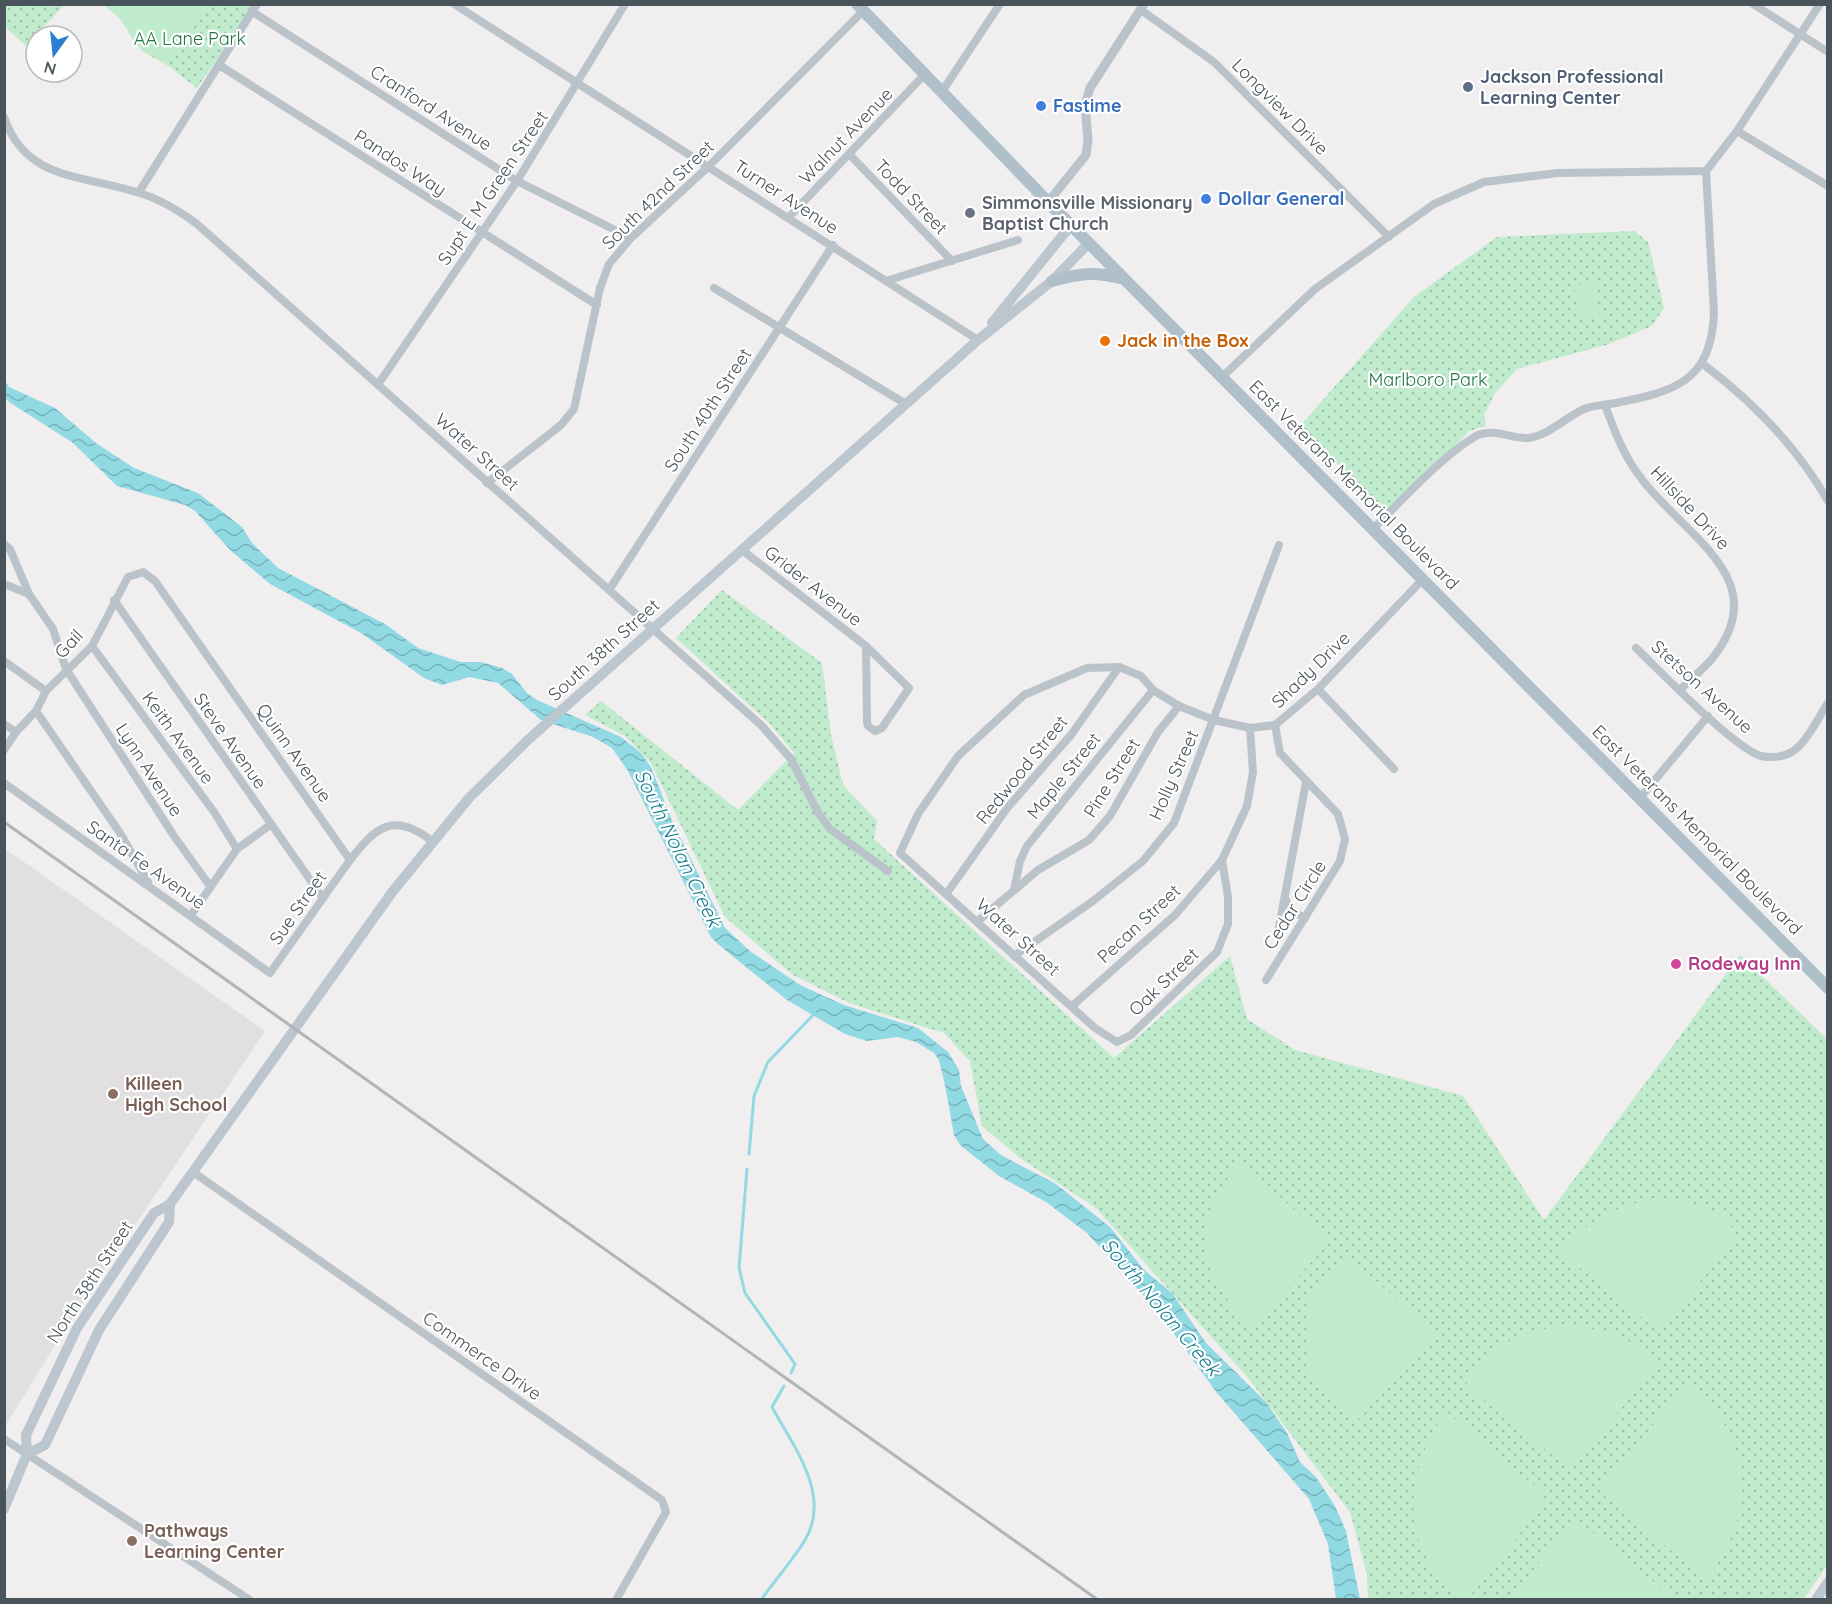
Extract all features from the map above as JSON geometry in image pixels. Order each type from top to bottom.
[{"type":"main road","name":"East Veterans Memorial Boulevard","points":[[860,8],[1048,202],[1827,988]]},
{"type":"main road","name":"South 38th Street","points":[[978,340],[1071,225]]},
{"type":"main road","name":"South 38th Street","points":[[297,1026],[432,841],[484,782],[529,739],[978,340],[1052,281],[1089,243]]},
{"type":"main road","points":[[1052,281],[1084,272],[1101,273],[1126,280]]},
{"type":"main road","name":"North 38th Street","points":[[4,1509],[27,1454],[26,1435],[56,1368],[86,1313],[154,1213],[170,1204],[297,1026]]},
{"type":"main road","name":"North 38th Street","points":[[27,1454],[45,1445],[102,1324],[169,1221],[170,1204]]},
{"type":"main road","points":[[86,1313],[102,1324]]},
{"type":"main road","points":[[1816,1599],[1827,1582]]},
{"type":"street","name":"Turner Avenue","points":[[454,4],[889,280],[978,340]]},
{"type":"street","name":"Supt E M Green Street","points":[[379,383],[517,181],[625,4]]},
{"type":"street","points":[[941,93],[1000,4]]},
{"type":"street","points":[[1754,4],[1827,52]]},
{"type":"street","points":[[1373,529],[1460,448],[1480,434],[1498,433],[1528,438],[1539,435],[1586,408],[1651,396],[1673,388],[1703,364],[1713,332],[1714,313],[1706,171],[1737,131],[1820,4]]},
{"type":"street","points":[[1048,202],[1086,155],[1088,140],[1085,105],[1090,88],[1142,7]]},
{"type":"street","name":"Longview Drive","points":[[1142,7],[1214,62],[1389,237]]},
{"type":"street","points":[[139,192],[255,8]]},
{"type":"street","name":"Cranford Avenue","points":[[255,8],[517,181],[631,238]]},
{"type":"street","name":"South 42nd Street","points":[[487,483],[561,425],[574,409],[604,273],[631,238],[709,166],[860,8]]},
{"type":"street","name":"Pandos Way","points":[[219,65],[597,305]]},
{"type":"street","name":"Walnut Avenue","points":[[789,217],[924,75]]},
{"type":"street","name":"Water Street","points":[[4,117],[13,141],[34,160],[62,174],[139,192],[169,205],[197,224],[379,383],[487,483],[778,743],[790,759],[817,811],[830,829],[888,871]]},
{"type":"street","points":[[1737,131],[1827,186]]},
{"type":"street","name":"Todd Street","points":[[849,154],[952,261]]},
{"type":"street","points":[[1222,377],[1315,289],[1434,204],[1484,182],[1558,173],[1706,171]]},
{"type":"street","points":[[889,280],[1018,240]]},
{"type":"street","name":"South 40th Street","points":[[609,590],[833,245]]},
{"type":"street","points":[[714,288],[906,404]]},
{"type":"street","points":[[1703,364],[1741,393],[1772,426],[1827,501]]},
{"type":"street","name":"Hillside Drive","points":[[1605,405],[1630,464],[1645,484],[1721,563],[1732,587],[1734,613],[1725,640],[1710,661],[1680,690]]},
{"type":"street","points":[[4,544],[10,549],[29,594],[53,629],[66,669]]},
{"type":"street","name":"Holly Street","points":[[1014,956],[1093,901],[1143,861],[1174,823],[1279,545]]},
{"type":"street","name":"Grider Avenue","points":[[742,550],[866,646],[909,688],[882,728],[875,731],[868,726],[867,722],[866,646]]},
{"type":"street","name":"Gail","points":[[4,750],[16,732],[36,711],[46,691],[92,646],[128,577],[143,572],[155,581]]},
{"type":"street","name":"Shady Drive","points":[[900,853],[918,814],[958,756],[1024,695],[1087,668],[1119,667],[1141,676],[1153,690],[1179,706],[1214,720],[1250,728],[1275,725],[1318,689],[1423,579]]},
{"type":"street","name":"Quinn Avenue","points":[[155,581],[350,860]]},
{"type":"street","points":[[4,584],[29,594]]},
{"type":"street","name":"Steve Avenue","points":[[114,600],[323,898]]},
{"type":"street","name":"Keith Avenue","points":[[92,646],[214,812],[237,849]]},
{"type":"street","name":"Stetson Avenue","points":[[1636,648],[1708,716],[1750,751],[1762,756],[1775,757],[1789,753],[1800,746],[1827,703]]},
{"type":"street","points":[[4,661],[46,691]]},
{"type":"street","name":"Redwood Street","points":[[947,893],[1008,807],[1071,735],[1119,667]]},
{"type":"street","name":"Lynn Avenue","points":[[66,669],[174,836],[210,886]]},
{"type":"street","points":[[1318,689],[1394,769]]},
{"type":"street","name":"Maple Street","points":[[1014,890],[1020,861],[1027,846],[1153,690]]},
{"type":"street","name":"Pine Street","points":[[978,921],[1038,870],[1089,840],[1110,816],[1158,732],[1179,706]]},
{"type":"street","points":[[36,711],[120,832],[150,886]]},
{"type":"street","points":[[1640,798],[1708,716]]},
{"type":"street","points":[[4,724],[16,732]]},
{"type":"street","name":"Cedar Circle","points":[[1266,980],[1340,861],[1345,839],[1338,814],[1280,753],[1275,725]]},
{"type":"street","points":[[1222,860],[1246,806],[1253,772],[1250,728]]},
{"type":"street","points":[[1279,927],[1306,782]]},
{"type":"street","name":"Santa Fe Avenue","points":[[4,783],[270,973]]},
{"type":"street","points":[[191,915],[237,849],[270,825]]},
{"type":"street","points":[[350,860],[369,836],[387,826],[410,826],[432,841]]},
{"type":"street","name":"Water Street","points":[[900,853],[1095,1028],[1117,1042]]},
{"type":"street","name":"Sue Street","points":[[270,973],[350,860]]},
{"type":"street","name":"Pecan Street","points":[[1072,1006],[1175,915],[1222,860]]},
{"type":"street","name":"Oak Street","points":[[1117,1042],[1131,1035],[1217,952],[1228,924],[1228,897],[1222,860]]},
{"type":"street","points":[[1285,895],[1287,907],[1305,918]]},
{"type":"street","name":"Commerce Drive","points":[[193,1172],[662,1500],[666,1512],[616,1599]]},
{"type":"street","points":[[4,1439],[250,1599]]},
{"type":"shaded area","name":"Killeen High School","points":[[4,848],[265,1031],[66,1328],[5,1426]]},
{"type":"green space","points":[[5,4],[64,4],[46,24],[24,24],[24,44],[5,27]]},
{"type":"green space","name":"AA Lane Park","points":[[104,5],[255,5],[197,88],[167,65],[142,51],[119,18]]},
{"type":"green space","points":[[113,5],[210,5],[167,65],[136,45]]},
{"type":"green space","name":"Marlboro Park","points":[[1634,231],[1648,242],[1664,308],[1652,326],[1606,345],[1517,369],[1495,393],[1484,415],[1486,426],[1469,431],[1389,514],[1299,427],[1414,297],[1497,237]]},
{"type":"green space","points":[[1595,284],[1600,318],[1578,320],[1574,285]]},
{"type":"green space","points":[[722,590],[822,663],[831,735],[843,785],[877,821],[874,839],[1114,1058],[1230,956],[1247,1019],[1295,1050],[1463,1096],[1544,1220],[1740,955],[1827,1039],[1828,1564],[1804,1599],[1368,1599],[1367,1574],[1350,1512],[1249,1379],[1096,1208],[1020,1158],[982,1126],[970,1061],[944,1033],[849,1003],[793,975],[725,917],[651,763],[625,736],[585,715],[601,701],[738,810],[794,753],[771,725],[676,638]]},
{"type":"green space","points":[[1241,1161],[1325,1238],[1326,1246],[1252,1327],[1233,1307],[1219,1287],[1210,1267],[1206,1247],[1207,1226],[1213,1205]]},
{"type":"green space","points":[[1654,1198],[1691,1203],[1715,1212],[1732,1228],[1735,1239],[1664,1326],[1653,1327],[1560,1252],[1591,1223],[1613,1211]]},
{"type":"green space","points":[[1349,1256],[1432,1332],[1434,1340],[1355,1423],[1310,1380],[1307,1302]]},
{"type":"green space","points":[[1562,1326],[1602,1331],[1614,1335],[1660,1361],[1576,1464],[1566,1466],[1466,1386],[1480,1361],[1492,1351],[1519,1337]]},
{"type":"green space","points":[[1688,1384],[1720,1417],[1732,1438],[1739,1459],[1742,1480],[1742,1500],[1738,1520],[1720,1560],[1707,1580],[1602,1494],[1602,1485]]},
{"type":"green space","points":[[1446,1411],[1544,1494],[1545,1502],[1468,1599],[1454,1592],[1428,1561],[1419,1540],[1414,1518],[1417,1474],[1424,1452]]},
{"type":"green space","points":[[1572,1521],[1580,1522],[1675,1599],[1510,1599]]},
{"type":"water","name":"South Nolan Creek","points":[[4,379],[9,387],[55,408],[96,443],[134,468],[198,493],[242,527],[252,543],[278,568],[385,624],[418,648],[461,662],[481,662],[502,668],[512,674],[527,693],[537,700],[621,737],[640,752],[651,767],[673,823],[725,928],[750,951],[800,985],[844,1005],[918,1028],[948,1052],[959,1070],[961,1086],[983,1139],[1001,1155],[1056,1184],[1110,1227],[1144,1270],[1172,1293],[1206,1343],[1266,1402],[1287,1433],[1300,1462],[1316,1477],[1335,1506],[1346,1531],[1360,1599],[1336,1599],[1328,1544],[1309,1499],[1217,1393],[1156,1309],[1087,1233],[1046,1202],[999,1176],[960,1145],[954,1135],[939,1060],[934,1053],[916,1042],[898,1037],[867,1041],[845,1034],[787,1000],[711,937],[628,771],[612,748],[593,737],[541,720],[498,683],[469,677],[442,685],[424,678],[361,633],[270,584],[230,550],[195,511],[185,505],[117,486],[73,443],[9,402],[5,397]]},
{"type":"waterway","points":[[749,1154],[754,1096],[768,1062],[815,1013]]},
{"type":"waterway","points":[[747,1169],[739,1268],[745,1293],[795,1364],[791,1373]]},
{"type":"waterway","points":[[761,1600],[805,1540],[812,1523],[814,1506],[812,1488],[799,1454],[772,1407],[784,1386]]},
{"type":"railway","points":[[4,822],[1098,1600]]},
{"type":"place","name":"Jackson Professional Learning Center","points":[[1468,87]]},
{"type":"place","name":"Fastime","points":[[1041,106]]},
{"type":"place","name":"Dollar General","points":[[1206,199]]},
{"type":"place","name":"Simmonsville Missionary Baptist Church","points":[[970,213]]},
{"type":"place","name":"Jack in the Box","points":[[1105,341]]},
{"type":"place","name":"Rodeway Inn","points":[[1676,964]]},
{"type":"place","name":"Killeen High School","points":[[113,1094]]},
{"type":"place","name":"Pathways Learning Center","points":[[132,1541]]}]
